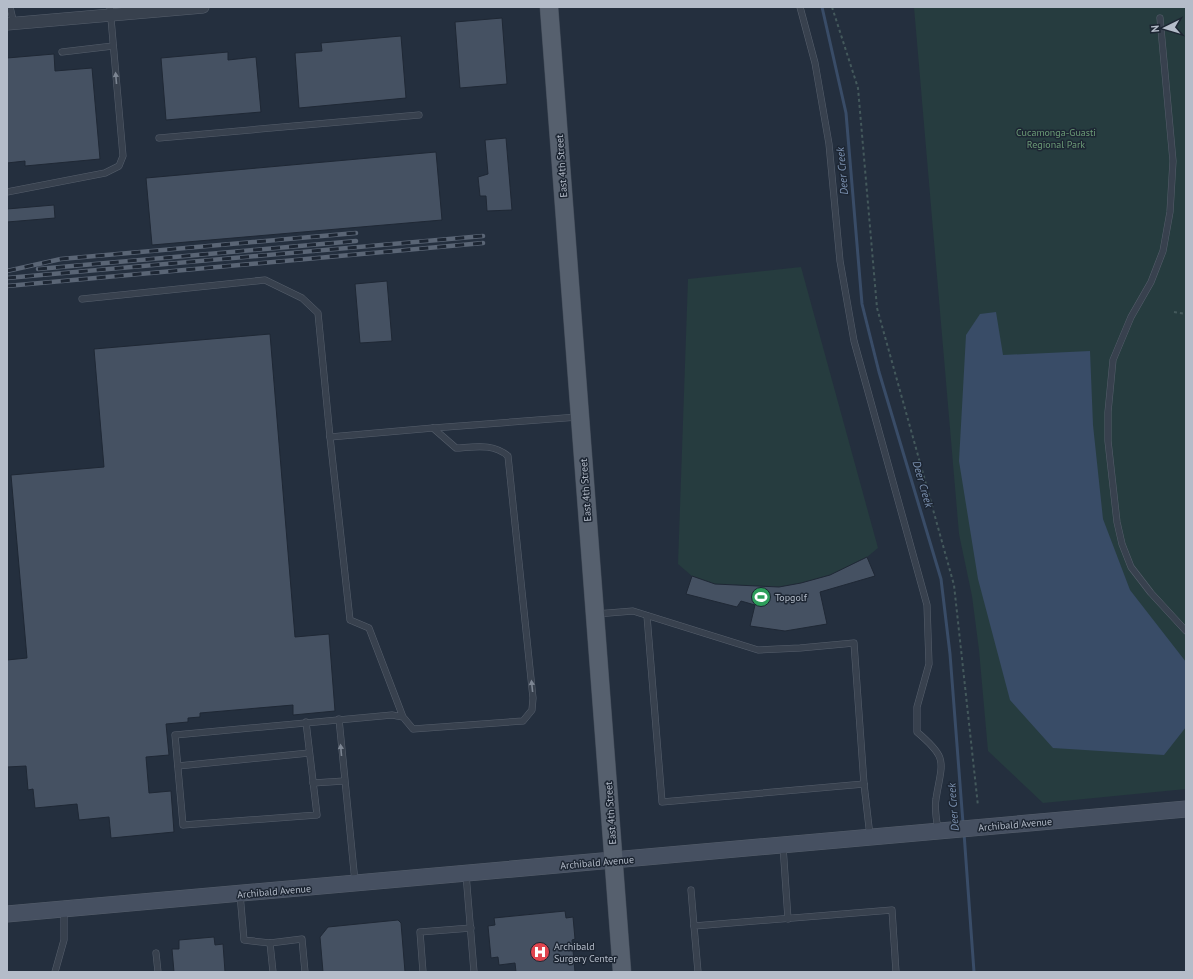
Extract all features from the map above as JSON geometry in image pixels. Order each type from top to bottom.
[{"type":"main road","name":"East 4th Street","points":[[549,7],[622,972]]},
{"type":"main road","name":"Archibald Avenue","points":[[7,914],[1186,809]]},
{"type":"street","points":[[10,24],[110,11],[204,7]]},
{"type":"lane","points":[[10,7],[10,24]]},
{"type":"lane","points":[[800,7],[815,63],[829,144],[840,262],[854,341],[927,605],[929,664],[917,707],[917,732],[934,746],[942,759],[936,801],[945,830]]},
{"type":"lane","points":[[7,192],[105,173],[118,166],[123,156],[110,11]]},
{"type":"lane","points":[[1160,18],[1173,161],[1170,212],[1163,251],[1151,282],[1131,317],[1113,360],[1108,398],[1108,441],[1117,522],[1122,544],[1131,567],[1151,593],[1186,631]]},
{"type":"lane","points":[[62,52],[114,46]]},
{"type":"lane","points":[[159,138],[419,115]]},
{"type":"lane","points":[[82,299],[265,280],[302,298],[318,313],[350,620],[369,628],[403,717],[413,729],[523,721],[532,710],[533,704],[508,456],[500,450],[487,446],[456,448],[433,428]]},
{"type":"lane","points":[[330,438],[580,416]]},
{"type":"lane","points":[[595,614],[633,611],[758,650],[854,643],[864,784],[870,837]]},
{"type":"lane","points":[[648,616],[662,802],[864,784]]},
{"type":"lane","points":[[306,722],[317,815],[183,825],[175,735],[306,722],[339,719],[392,715],[403,717]]},
{"type":"lane","points":[[339,719],[355,883]]},
{"type":"lane","points":[[178,766],[309,753]]},
{"type":"lane","points":[[313,783],[344,781]]},
{"type":"lane","points":[[783,845],[788,919]]},
{"type":"lane","points":[[466,874],[474,972]]},
{"type":"lane","points":[[690,890],[698,972]]},
{"type":"lane","points":[[240,894],[244,940],[270,943],[302,939],[305,972]]},
{"type":"lane","points":[[55,972],[64,940],[64,909]]},
{"type":"lane","points":[[694,926],[892,910],[896,972]]},
{"type":"lane","points":[[423,972],[420,932],[471,928]]},
{"type":"lane","points":[[270,943],[273,972]]},
{"type":"lane","points":[[156,953],[158,972]]},
{"type":"path","points":[[832,7],[858,88],[877,308],[954,585],[978,806]]},
{"type":"path","points":[[1174,312],[1186,314]]},
{"type":"green space","name":"Cucamonga-Guasti Regional Park","points":[[914,7],[1186,7],[1186,789],[1043,803],[988,751],[979,650],[972,596],[959,534]]},
{"type":"green space","points":[[801,267],[878,548],[867,557],[830,575],[801,583],[779,587],[715,584],[692,576],[678,564],[688,279]]},
{"type":"water","points":[[996,312],[1003,355],[1090,351],[1093,425],[1103,519],[1130,590],[1186,662],[1186,727],[1164,755],[1053,748],[1010,700],[978,579],[959,461],[966,335],[980,314]]},
{"type":"building","points":[[502,18],[507,84],[460,88],[455,22]]},
{"type":"building","points":[[401,36],[406,98],[299,108],[295,53],[322,51],[321,43]]},
{"type":"building","points":[[228,52],[228,60],[256,57],[261,112],[166,120],[161,58]]},
{"type":"building","points":[[54,54],[55,71],[92,68],[100,159],[25,166],[25,161],[7,163],[7,58]]},
{"type":"building","points":[[506,138],[512,210],[487,211],[486,196],[480,196],[478,177],[488,174],[485,140]]},
{"type":"building","points":[[436,152],[442,220],[152,245],[146,178]]},
{"type":"building","points":[[54,205],[55,218],[7,222],[7,209]]},
{"type":"building","points":[[387,281],[392,341],[360,343],[355,284]]},
{"type":"building","points":[[270,334],[295,637],[329,634],[335,711],[293,715],[293,705],[200,713],[200,717],[188,718],[188,722],[166,724],[169,755],[146,757],[149,793],[171,791],[174,832],[111,838],[109,817],[79,820],[77,804],[35,808],[33,789],[28,790],[26,766],[7,767],[7,660],[27,658],[11,475],[104,467],[94,349]]},
{"type":"building","name":"Topgolf","points":[[867,557],[875,576],[820,592],[827,624],[785,631],[750,626],[755,605],[741,601],[737,607],[686,594],[692,576],[715,584],[779,587],[830,575]]},
{"type":"building","points":[[565,911],[566,918],[573,917],[575,939],[572,940],[575,972],[516,972],[515,963],[499,965],[498,957],[491,958],[488,926],[495,925],[494,918]]},
{"type":"building","points":[[398,920],[401,923],[405,972],[323,972],[320,937],[328,927]]},
{"type":"building","points":[[214,937],[215,945],[223,944],[225,972],[174,972],[172,949],[179,949],[179,940]]},
{"type":"waterway","name":"Deer Creek","points":[[822,7],[846,113],[862,304],[879,372],[941,579],[950,654],[963,823]]},
{"type":"waterway","name":"Deer Creek","points":[[964,833],[974,972]]},
{"type":"railway","points":[[7,271],[61,259],[356,233]]},
{"type":"railway","points":[[7,278],[483,236]]},
{"type":"railway","points":[[38,269],[356,241]]},
{"type":"railway","points":[[7,286],[483,243]]},
{"type":"place","name":"Topgolf","points":[[761,597]]},
{"type":"place","name":"Archibald Surgery Center","points":[[540,952]]}]
